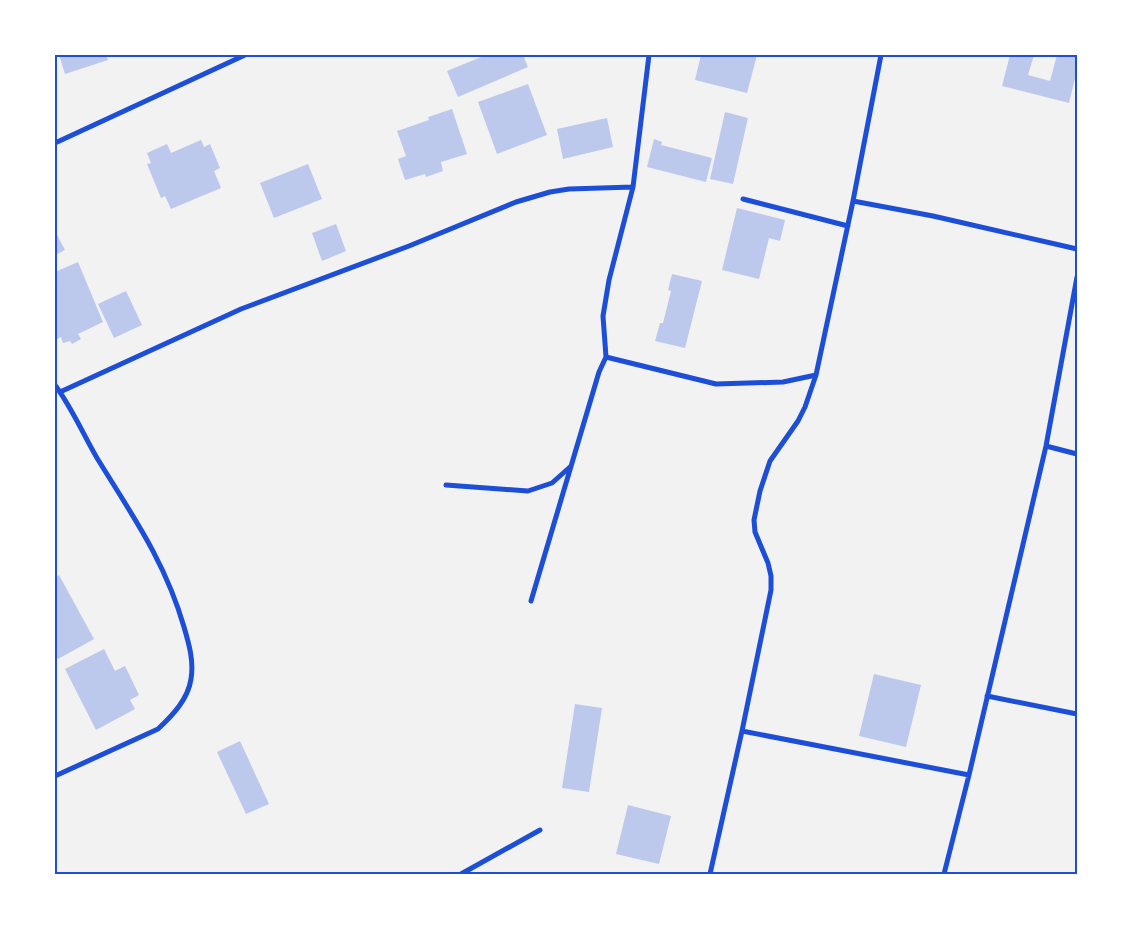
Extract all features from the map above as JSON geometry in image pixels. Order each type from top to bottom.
[{"type":"street","points":[[55,144],[245,55]]},
{"type":"street","points":[[531,601],[599,372],[606,357],[603,327],[604,307],[633,187],[649,55]]},
{"type":"street","points":[[710,874],[771,590],[771,576],[768,563],[755,532],[754,520],[760,491],[770,460],[798,422],[816,375],[848,226],[881,55]]},
{"type":"street","points":[[60,392],[241,309],[409,246],[516,202],[550,192],[569,189],[633,187]]},
{"type":"street","points":[[743,199],[848,226]]},
{"type":"street","points":[[853,201],[933,216],[1077,249]]},
{"type":"street","points":[[944,874],[969,776],[1046,446],[1077,277]]},
{"type":"street","points":[[606,357],[716,384],[782,382],[816,375]]},
{"type":"street","points":[[55,385],[160,562],[192,655],[191,679],[186,694],[180,704],[158,729],[55,776]]},
{"type":"street","points":[[1046,446],[1077,454]]},
{"type":"street","points":[[446,485],[528,491],[552,483],[570,467]]},
{"type":"street","points":[[987,696],[1077,714]]},
{"type":"street","points":[[742,731],[969,776]]},
{"type":"street","points":[[461,874],[540,830]]},
{"type":"building","points":[[59,55],[106,55],[108,60],[65,74]]},
{"type":"building","points":[[486,55],[523,55],[528,67],[458,97],[447,71]]},
{"type":"building","points":[[701,55],[757,55],[747,93],[695,80]]},
{"type":"building","points":[[1010,55],[1034,55],[1028,75],[1050,81],[1057,55],[1077,55],[1077,70],[1069,103],[1002,86]]},
{"type":"building","points":[[528,84],[547,135],[497,154],[478,102]]},
{"type":"building","points":[[452,109],[467,154],[441,162],[443,171],[426,177],[425,174],[405,180],[398,159],[406,156],[397,131],[429,120],[428,117]]},
{"type":"building","points":[[725,112],[748,118],[733,184],[710,179]]},
{"type":"building","points":[[607,118],[613,147],[563,159],[557,129]]},
{"type":"building","points":[[654,139],[662,142],[661,145],[712,158],[706,182],[647,167]]},
{"type":"building","points":[[201,140],[204,147],[210,144],[220,168],[214,171],[221,188],[171,209],[165,196],[161,198],[147,164],[151,163],[147,153],[167,144],[171,153]]},
{"type":"building","points":[[308,164],[322,199],[274,218],[260,183]]},
{"type":"building","points":[[737,208],[785,220],[780,241],[769,238],[759,279],[722,270]]},
{"type":"building","points":[[336,224],[346,251],[322,261],[312,233]]},
{"type":"building","points":[[55,231],[65,250],[55,255]]},
{"type":"building","points":[[78,262],[103,322],[78,334],[81,339],[72,344],[70,341],[63,343],[61,337],[55,340],[55,272]]},
{"type":"building","points":[[672,274],[702,281],[685,348],[655,341],[660,323],[663,323],[671,291],[668,290]]},
{"type":"building","points":[[126,291],[142,325],[114,338],[98,304]]},
{"type":"building","points":[[59,575],[94,639],[58,659],[55,653],[55,578]]},
{"type":"building","points":[[104,649],[115,671],[125,666],[139,695],[130,700],[135,709],[96,730],[65,669]]},
{"type":"building","points":[[874,674],[921,685],[906,747],[859,736]]},
{"type":"building","points":[[575,704],[602,708],[589,792],[562,788]]},
{"type":"building","points":[[240,741],[269,804],[246,814],[217,752]]},
{"type":"building","points":[[628,805],[671,816],[659,864],[616,854]]}]
